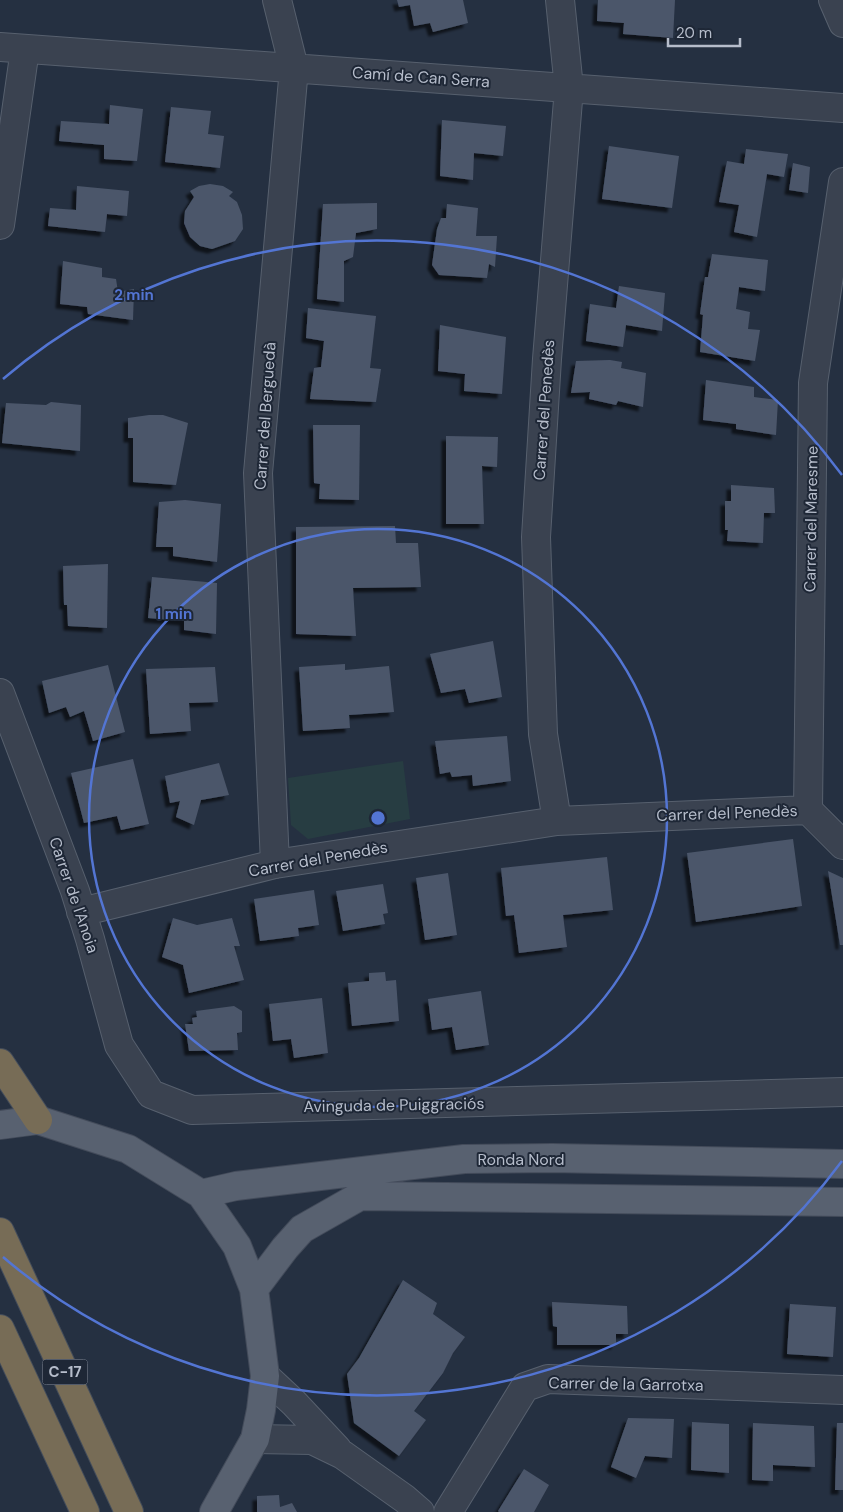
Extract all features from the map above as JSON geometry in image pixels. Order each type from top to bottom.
[{"type":"highway","points":[[0,1063],[38,1120]]},
{"type":"highway","name":"C-17","points":[[0,1232],[129,1512]]},
{"type":"highway","name":"C-17","points":[[0,1329],[85,1512]]},
{"type":"main road","points":[[0,1126],[38,1120],[128,1149],[200,1194],[237,1246],[254,1289],[265,1376],[262,1410],[255,1439],[214,1512]]},
{"type":"main road","name":"Ronda Nord","points":[[200,1194],[236,1186],[464,1159],[552,1158],[843,1164]]},
{"type":"main road","points":[[254,1289],[302,1229],[360,1196],[843,1202]]},
{"type":"street","name":"Carrer del Berguedà","points":[[275,864],[258,473],[294,68],[277,0]]},
{"type":"street","name":"Carrer del Penedès","points":[[556,820],[543,734],[536,537],[547,359],[569,88],[560,0]]},
{"type":"street","points":[[833,0],[843,23]]},
{"type":"street","name":"Camí de Can Serra","points":[[13,48],[843,108]]},
{"type":"street","points":[[0,225],[13,48]]},
{"type":"street","name":"Carrer del Maresme","points":[[808,810],[812,383],[843,182]]},
{"type":"street","name":"Carrer de l'Anoia","points":[[0,693],[82,912],[119,1045],[151,1094]]},
{"type":"street","name":"Carrer del Penedès","points":[[82,912],[275,864],[556,820],[808,810]]},
{"type":"street","points":[[808,810],[843,845]]},
{"type":"street","name":"Avinguda de Puiggraciós","points":[[151,1094],[192,1110],[843,1092]]},
{"type":"street","points":[[265,1376],[294,1403],[343,1455]]},
{"type":"street","name":"Carrer de la Garrotxa","points":[[448,1512],[525,1387],[548,1379],[843,1390]]},
{"type":"street","points":[[255,1439],[312,1440],[343,1455],[405,1499],[420,1512]]},
{"type":"green space","points":[[403,761],[410,819],[308,839],[291,825],[288,778]]},
{"type":"building","points":[[397,0],[463,0],[468,23],[433,32],[430,23],[414,26],[410,5],[399,7]]},
{"type":"building","points":[[598,0],[675,0],[673,38],[623,34],[624,23],[597,21]]},
{"type":"building","points":[[110,105],[143,109],[137,161],[104,159],[104,145],[59,141],[61,121],[109,124]]},
{"type":"building","points":[[171,107],[211,111],[208,134],[224,136],[220,168],[165,162]]},
{"type":"building","points":[[442,120],[506,126],[503,156],[474,153],[473,180],[440,176]]},
{"type":"building","points":[[609,146],[679,156],[672,208],[602,199]]},
{"type":"building","points":[[746,149],[788,154],[784,177],[767,174],[757,237],[734,232],[739,205],[719,202],[727,161],[744,164]]},
{"type":"building","points":[[793,163],[810,167],[808,193],[789,190]]},
{"type":"building","points":[[210,184],[223,186],[233,192],[229,196],[237,202],[242,215],[243,229],[235,241],[212,249],[200,246],[190,237],[184,223],[185,211],[194,197],[190,191],[199,186]]},
{"type":"building","points":[[77,186],[129,191],[127,216],[107,214],[105,232],[48,226],[50,208],[76,210]]},
{"type":"building","points":[[377,203],[377,229],[356,233],[353,257],[344,261],[344,302],[317,299],[323,204]]},
{"type":"building","points":[[447,204],[478,208],[476,236],[497,236],[495,267],[489,264],[487,278],[439,275],[432,265],[437,229],[441,218],[446,218]]},
{"type":"building","points":[[712,254],[768,260],[765,291],[739,287],[736,309],[750,312],[748,329],[760,330],[755,361],[700,352],[703,315],[700,314],[705,277],[708,277]]},
{"type":"building","points":[[63,261],[102,268],[102,277],[116,279],[118,292],[134,289],[133,320],[88,314],[87,307],[60,304]]},
{"type":"building","points":[[619,286],[665,293],[662,331],[626,325],[623,347],[586,341],[590,304],[616,308]]},
{"type":"building","points":[[308,308],[376,316],[370,368],[381,369],[376,402],[310,399],[314,368],[321,367],[324,341],[306,338]]},
{"type":"building","points":[[440,325],[506,337],[502,394],[464,391],[465,374],[438,371]]},
{"type":"building","points":[[610,360],[622,362],[621,368],[646,373],[643,407],[618,401],[616,405],[589,399],[590,392],[571,393],[576,361]]},
{"type":"building","points":[[706,380],[754,387],[754,397],[778,400],[776,435],[736,429],[736,424],[703,420]]},
{"type":"building","points":[[51,402],[81,405],[80,451],[2,443],[6,403],[46,405]]},
{"type":"building","points":[[163,415],[188,423],[176,485],[133,482],[133,438],[128,438],[128,418]]},
{"type":"building","points":[[313,425],[360,425],[359,500],[319,499],[320,484],[314,483]]},
{"type":"building","points":[[446,436],[498,437],[497,467],[482,466],[484,524],[446,524]]},
{"type":"building","points":[[731,485],[774,488],[775,513],[764,513],[763,543],[727,541],[728,530],[725,530],[725,501],[731,501]]},
{"type":"building","points":[[185,500],[221,504],[217,562],[173,556],[173,547],[156,547],[159,502]]},
{"type":"building","points":[[395,526],[396,543],[418,543],[421,587],[353,588],[356,636],[296,634],[296,527]]},
{"type":"building","points":[[108,564],[107,628],[68,626],[67,605],[64,605],[63,566]]},
{"type":"building","points":[[152,577],[217,583],[216,634],[184,630],[184,621],[148,618]]},
{"type":"building","points":[[493,641],[502,697],[469,703],[465,689],[441,693],[430,654]]},
{"type":"building","points":[[345,664],[345,670],[389,666],[394,712],[349,715],[350,728],[303,731],[299,667]]},
{"type":"building","points":[[108,665],[125,732],[93,741],[84,711],[70,717],[66,707],[49,713],[42,681]]},
{"type":"building","points":[[215,667],[218,702],[189,703],[191,731],[150,734],[146,669]]},
{"type":"building","points":[[507,736],[511,781],[473,786],[472,775],[452,777],[450,772],[440,774],[435,741]]},
{"type":"building","points":[[133,759],[149,824],[121,830],[117,816],[84,823],[71,773]]},
{"type":"building","points":[[219,763],[229,795],[201,800],[194,825],[176,817],[180,801],[170,803],[165,776]]},
{"type":"building","points":[[793,839],[802,906],[696,922],[687,853]]},
{"type":"building","points":[[607,857],[613,910],[563,915],[567,947],[519,953],[514,915],[506,916],[501,868]]},
{"type":"building","points":[[828,871],[843,878],[843,945],[840,945]]},
{"type":"building","points":[[448,873],[457,935],[425,940],[416,878]]},
{"type":"building","points":[[383,884],[388,913],[383,914],[385,924],[343,931],[336,891]]},
{"type":"building","points":[[314,890],[319,925],[298,928],[299,936],[260,941],[254,899]]},
{"type":"building","points":[[173,918],[197,925],[232,918],[240,946],[234,946],[244,980],[189,993],[183,965],[162,957]]},
{"type":"building","points":[[385,972],[386,981],[396,980],[399,1021],[352,1026],[348,983],[369,981],[369,973]]},
{"type":"building","points":[[481,991],[489,1045],[456,1050],[452,1027],[432,1030],[428,999]]},
{"type":"building","points":[[322,998],[328,1053],[294,1058],[291,1039],[273,1041],[269,1004]]},
{"type":"building","points":[[234,1006],[242,1011],[242,1032],[237,1033],[238,1050],[189,1051],[185,1024],[193,1024],[192,1018],[197,1017],[196,1011]]},
{"type":"building","points":[[403,1280],[437,1303],[433,1314],[465,1337],[453,1353],[443,1373],[414,1411],[426,1420],[399,1456],[354,1423],[347,1374],[359,1358]]},
{"type":"building","points":[[552,1302],[627,1306],[628,1334],[616,1334],[616,1345],[557,1345],[557,1327],[553,1326]]},
{"type":"building","points":[[790,1304],[836,1307],[833,1357],[787,1354]]},
{"type":"building","points":[[628,1418],[674,1419],[672,1458],[645,1456],[636,1478],[611,1467]]},
{"type":"building","points":[[692,1422],[729,1424],[729,1473],[691,1470]]},
{"type":"building","points":[[753,1423],[814,1426],[815,1467],[773,1465],[773,1481],[752,1480]]},
{"type":"building","points":[[837,1423],[843,1423],[843,1490],[835,1490]]},
{"type":"building","points":[[524,1469],[549,1485],[534,1512],[499,1512],[498,1511]]},
{"type":"building","points":[[279,1495],[280,1507],[292,1503],[297,1512],[257,1512],[257,1496]]}]
